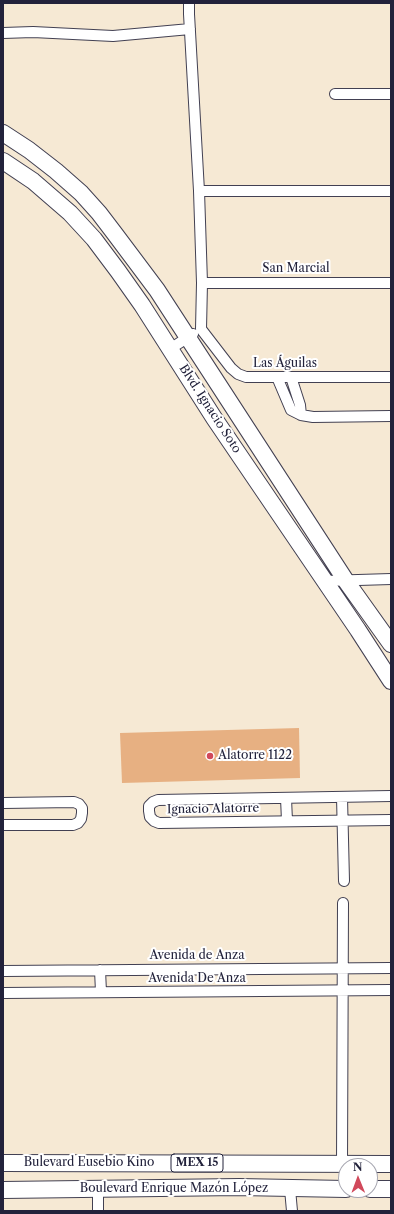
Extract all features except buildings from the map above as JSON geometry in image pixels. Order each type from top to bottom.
[{"type":"main road","name":"Blvd. Ignacio Soto","points":[[3,133],[29,150],[81,193],[95,208],[157,290],[194,333],[346,581],[391,644]]},
{"type":"main road","name":"Blvd. Ignacio Soto","points":[[3,161],[52,196],[94,239],[142,304],[214,418],[326,582],[391,681]]},
{"type":"main road","name":"Bulevard Eusebio Kino","points":[[3,1163],[338,1164]]},
{"type":"main road","name":"Bulevard Eusebio Kino","points":[[378,1164],[391,1164]]},
{"type":"main road","name":"Boulevard Enrique Mazón López","points":[[3,1190],[239,1187],[338,1189]]},
{"type":"main road","points":[[378,1189],[391,1189]]},
{"type":"street","points":[[170,349],[194,333],[202,283],[199,191],[189,3]]},
{"type":"street","points":[[3,33],[32,32],[114,36],[190,29]]},
{"type":"street","points":[[335,94],[391,94]]},
{"type":"street","points":[[199,191],[391,191]]},
{"type":"street","name":"San Marcial","points":[[202,283],[391,282]]},
{"type":"street","name":"Las Águilas","points":[[194,333],[238,374],[246,377],[391,377]]},
{"type":"street","points":[[277,377],[291,410],[301,415],[313,417],[391,416]]},
{"type":"street","points":[[291,377],[300,405],[301,415]]},
{"type":"street","points":[[326,582],[391,578]]},
{"type":"street","name":"Ignacio Alatorre","points":[[391,796],[158,800],[149,806],[150,817],[159,823],[391,820]]},
{"type":"street","points":[[342,797],[344,882]]},
{"type":"street","points":[[286,798],[287,822]]},
{"type":"street","points":[[3,803],[74,802],[82,808],[82,813],[81,819],[78,823],[73,825],[3,825]]},
{"type":"street","points":[[342,1158],[343,903]]},
{"type":"street","name":"Avenida de Anza","points":[[3,972],[391,968]]},
{"type":"street","points":[[100,970],[101,992]]},
{"type":"street","name":"Avenida De Anza","points":[[3,993],[391,990]]},
{"type":"street","points":[[98,1188],[98,1211]]},
{"type":"street","points":[[290,1189],[292,1211]]},
{"type":"place","name":"Alatorre 1122","points":[[210,756]]}]
